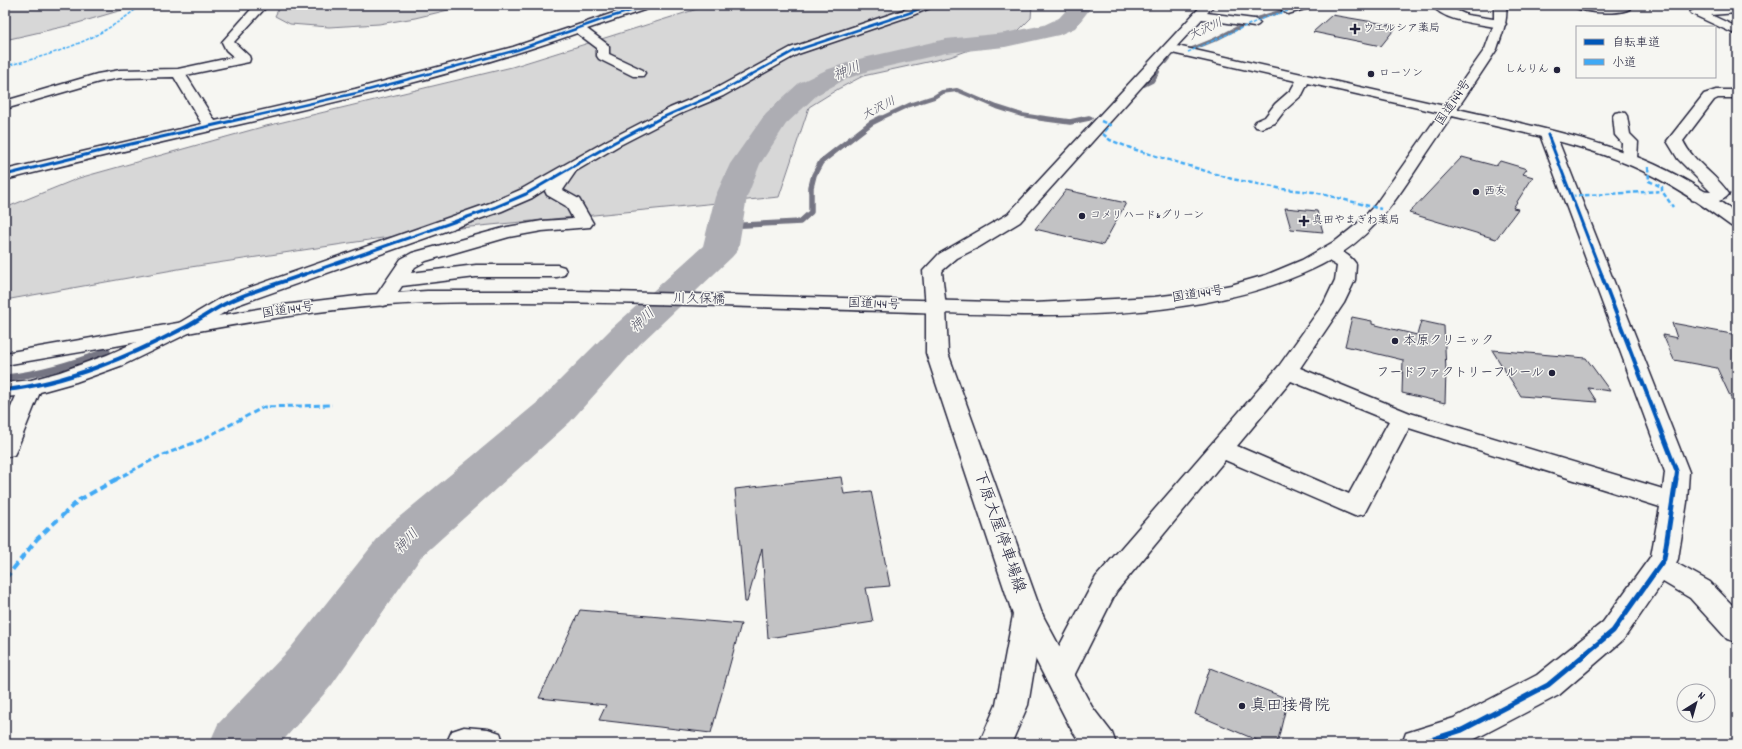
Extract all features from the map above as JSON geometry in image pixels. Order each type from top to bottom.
[{"type":"main road","points":[[5,105],[97,78],[120,74],[178,74],[244,59],[230,47],[228,42],[248,17],[262,5]]},
{"type":"main road","points":[[5,175],[357,93],[517,50],[649,5]]},
{"type":"main road","points":[[5,390],[31,387],[115,360],[186,327],[230,301],[496,208],[526,194],[577,163],[675,111],[718,94],[794,50],[909,14],[928,5]]},
{"type":"main road","name":"下原大屋停車場線","points":[[1100,744],[1081,717],[1028,615],[938,353],[936,308],[932,271],[938,264],[954,252],[1014,218],[1208,5]]},
{"type":"main road","points":[[1288,11],[1308,5]]},
{"type":"main road","name":"国道144号","points":[[751,301],[936,308],[1058,308],[1197,297],[1246,287],[1273,279],[1315,261],[1329,253],[1358,233],[1381,209],[1449,112],[1491,48],[1500,24],[1500,5]]},
{"type":"main road","points":[[1578,5],[1616,10],[1623,9],[1626,7],[1625,5]]},
{"type":"main road","points":[[1436,6],[1464,18],[1500,24]]},
{"type":"main road","points":[[1737,10],[1696,12],[1737,31]]},
{"type":"main road","points":[[1199,15],[1250,22]]},
{"type":"main road","points":[[578,28],[602,47],[603,56],[638,74]]},
{"type":"main road","points":[[1168,48],[1593,146],[1648,167],[1698,196],[1737,222]]},
{"type":"main road","points":[[178,74],[211,126]]},
{"type":"main road","points":[[1261,124],[1270,120],[1280,107],[1297,92],[1304,79]]},
{"type":"main road","points":[[1698,196],[1716,196],[1720,194],[1717,187],[1677,146],[1675,140],[1709,97],[1716,94],[1737,94]]},
{"type":"main road","points":[[1620,116],[1624,135],[1630,142],[1629,159]]},
{"type":"main road","points":[[1418,744],[1462,730],[1548,685],[1613,631],[1664,559],[1674,502],[1677,472],[1548,135]]},
{"type":"main road","points":[[383,300],[408,264],[419,257],[507,232],[542,226],[584,222],[574,203],[553,191],[577,163]]},
{"type":"main road","points":[[1059,675],[1106,585],[1287,371],[1334,303],[1345,280],[1347,264],[1329,253]]},
{"type":"main road","points":[[395,281],[476,271],[557,271]]},
{"type":"main road","name":"国道144号","points":[[5,359],[275,312],[383,300],[427,297],[575,297]]},
{"type":"main road","name":"川久保橋","points":[[575,297],[751,301]]},
{"type":"main road","points":[[1287,371],[1402,418],[1674,502]]},
{"type":"main road","points":[[5,449],[31,387]]},
{"type":"main road","points":[[1221,449],[1355,507],[1402,418]]},
{"type":"main road","points":[[1659,566],[1700,590],[1737,630]]},
{"type":"main road","points":[[995,744],[1012,705],[1028,615]]},
{"type":"main road","points":[[462,744],[464,742],[488,744]]},
{"type":"shaded area","points":[[5,5],[139,5],[71,25],[5,40]]},
{"type":"shaded area","points":[[284,5],[469,5],[415,18],[379,24],[329,27],[290,24],[275,16],[279,8]]},
{"type":"shaded area","points":[[710,5],[1032,5],[1031,18],[1016,33],[950,57],[863,76],[809,107],[779,197],[429,231],[184,268],[5,300],[5,208],[79,178],[262,127],[512,67]]},
{"type":"building","name":"ウエルシア薬局","points":[[1332,15],[1397,26],[1381,46],[1313,32]]},
{"type":"building","name":"西友","points":[[1462,157],[1496,166],[1500,161],[1527,169],[1523,174],[1533,177],[1513,208],[1518,209],[1496,239],[1409,213]]},
{"type":"building","name":"コメリハード&グリーン","points":[[1066,190],[1126,203],[1103,245],[1035,229]]},
{"type":"building","name":"真田やまぎわ薬局","points":[[1285,208],[1317,211],[1323,232],[1291,229]]},
{"type":"building","name":"本原クリニック","points":[[1352,317],[1372,321],[1372,324],[1417,335],[1421,321],[1444,326],[1446,371],[1445,403],[1402,393],[1403,360],[1345,346]]},
{"type":"building","points":[[1672,323],[1737,335],[1737,411],[1717,368],[1674,360],[1663,335],[1677,338]]},
{"type":"building","name":"フードファクトリーフルール","points":[[1492,350],[1586,358],[1610,391],[1588,388],[1597,402],[1521,396]]},
{"type":"building","points":[[841,477],[844,494],[871,491],[890,586],[866,588],[873,622],[768,638],[762,548],[747,602],[745,602],[735,489]]},
{"type":"building","points":[[580,610],[741,624],[711,733],[599,720],[606,705],[539,698]]},
{"type":"building","name":"真田接骨院","points":[[1210,668],[1288,699],[1277,744],[1266,744],[1195,714]]},
{"type":"waterway","name":"神川","points":[[240,744],[310,668],[404,542],[554,412],[626,336],[720,250],[731,197],[745,164],[776,119],[808,89],[835,75],[859,66],[946,46],[1005,40],[1051,30],[1067,23],[1082,5]]},
{"type":"waterway","name":"大沢川","points":[[1187,51],[1214,40],[1253,20],[1301,5]]},
{"type":"waterway","name":"大沢川","points":[[1166,62],[1173,53]]},
{"type":"waterway","name":"大沢川","points":[[1144,85],[1152,81],[1158,72]]},
{"type":"waterway","name":"大沢川","points":[[879,119],[909,105],[934,97],[942,92],[957,90],[997,107],[1022,115],[1044,119]]},
{"type":"waterway","name":"大沢川","points":[[1040,118],[1044,119]]},
{"type":"waterway","name":"大沢川","points":[[1085,119],[1089,118]]},
{"type":"waterway","name":"大沢川","points":[[1085,119],[1091,118]]},
{"type":"waterway","name":"大沢川","points":[[725,226],[800,222],[811,212],[811,187],[814,175],[821,162],[871,123],[879,119]]},
{"type":"waterway","name":"大沢川","points":[[1044,119],[1070,122],[1085,119]]},
{"type":"waterway","points":[[5,378],[57,368],[107,351]]},
{"type":"marked path","points":[[5,66],[42,57],[78,45],[126,18],[141,5]]},
{"type":"marked path","points":[[1188,52],[1266,17],[1288,11]]},
{"type":"marked path","points":[[5,79],[8,80],[5,82]]},
{"type":"marked path","points":[[1101,121],[1110,125],[1103,134],[1110,140],[1133,149],[1232,179],[1283,189],[1314,192],[1381,209]]},
{"type":"marked path","points":[[1648,167],[1649,181],[1662,187],[1662,191],[1673,207]]},
{"type":"marked path","points":[[1571,196],[1662,191]]},
{"type":"marked path","points":[[5,579],[37,539],[79,500],[158,457],[201,440],[264,407],[332,405]]},
{"type":"cycle path","points":[[5,175],[109,149],[357,93],[517,50],[601,20],[649,5]]},
{"type":"cycle path","points":[[5,390],[31,387],[68,377],[115,360],[186,327],[230,301],[496,207],[526,194],[613,143],[675,111],[718,93],[794,51],[909,13],[928,5]]},
{"type":"cycle path","points":[[1418,744],[1462,730],[1548,685],[1613,631],[1664,559],[1674,502],[1677,472],[1548,135]]},
{"type":"place","name":"ウエルシア薬局","points":[[1355,29]]},
{"type":"place","name":"しんりん","points":[[1557,70]]},
{"type":"place","name":"ローソン","points":[[1371,74]]},
{"type":"place","name":"西友","points":[[1476,192]]},
{"type":"place","name":"コメリハード&グリーン","points":[[1082,216]]},
{"type":"place","name":"真田やまぎわ薬局","points":[[1304,221]]},
{"type":"place","name":"本原クリニック","points":[[1395,341]]},
{"type":"place","name":"フードファクトリーフルール","points":[[1552,373]]},
{"type":"place","name":"真田接骨院","points":[[1242,706]]}]
